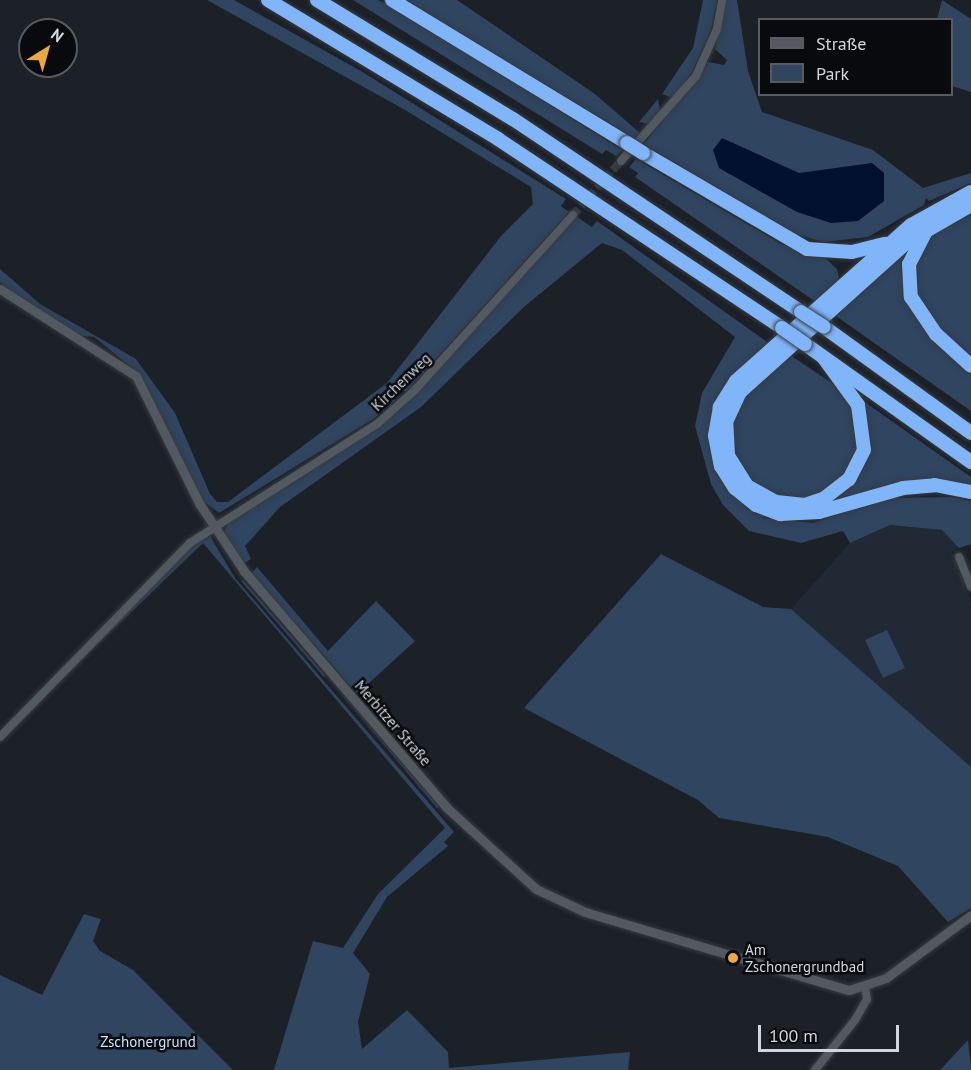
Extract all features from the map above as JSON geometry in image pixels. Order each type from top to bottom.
[{"type":"highway","points":[[268,0],[498,139],[782,328],[971,462]]},
{"type":"highway","points":[[317,0],[513,119],[824,327],[971,433]]},
{"type":"highway","points":[[392,0],[643,153],[807,249],[852,252],[890,243]]},
{"type":"highway","points":[[971,192],[933,209],[890,243],[736,381],[715,427],[721,466],[756,505],[800,516],[868,498],[935,485],[971,492]]},
{"type":"highway","points":[[823,357],[858,405],[864,450],[849,479],[825,498],[805,504],[776,502],[747,486],[732,464],[725,430],[734,403],[750,381],[928,228],[971,205]]},
{"type":"highway","points":[[928,228],[909,264],[911,297],[936,334],[971,366]]},
{"type":"street","points":[[621,161],[696,76],[717,29],[722,0]]},
{"type":"street","name":"Kirchenweg","points":[[213,527],[377,423],[414,392],[573,215]]},
{"type":"street","name":"Merbitzer Straße","points":[[0,289],[136,376],[213,527],[244,571],[446,807],[536,889],[585,912],[741,956],[831,988],[865,988]]},
{"type":"street","points":[[0,738],[190,543],[213,527]]},
{"type":"street","points":[[959,556],[971,587]]},
{"type":"street","points":[[815,1070],[855,1020],[867,999],[865,988],[971,915]]},
{"type":"shaded area","points":[[722,138],[799,173],[872,163],[884,173],[884,201],[858,221],[831,223],[797,212],[719,168],[713,150]]},
{"type":"shaded area","points":[[890,525],[942,530],[959,548],[952,552],[971,601],[971,767],[791,609],[850,543]]},
{"type":"green space","points":[[207,0],[234,0],[361,71],[566,199],[561,206],[569,212],[406,392],[401,389],[403,376],[394,388],[395,401],[373,419],[219,513],[203,501],[141,375],[94,337],[82,336],[17,295],[0,282],[0,269],[40,304],[136,359],[175,413],[210,494],[217,502],[228,502],[387,383],[501,236],[533,204],[531,187],[405,110]]},
{"type":"green space","points":[[353,0],[378,0],[393,7],[622,150],[616,156],[606,150],[602,154]]},
{"type":"green space","points":[[405,0],[457,0],[595,94],[640,133],[634,138]]},
{"type":"green space","points":[[703,0],[717,0],[711,30],[692,72],[673,98],[662,94],[693,48]]},
{"type":"green space","points":[[726,0],[737,0],[748,71],[762,112],[873,150],[923,188],[971,173],[971,183],[929,201],[926,198],[924,205],[868,237],[823,242],[788,232],[644,144],[708,62],[724,65],[727,60],[715,49]]},
{"type":"green space","points":[[942,0],[971,19],[971,92],[953,86],[953,18],[937,18]]},
{"type":"green space","points":[[658,99],[660,111],[648,124],[639,122]]},
{"type":"green space","points":[[636,159],[781,244],[825,258],[837,269],[840,282],[816,302],[635,177],[638,173],[629,167]]},
{"type":"green space","points":[[971,212],[971,359],[919,306],[912,269],[918,250],[935,231]]},
{"type":"green space","points":[[577,217],[592,227],[597,221],[770,344],[711,425],[769,516],[761,518],[813,523],[887,498],[952,497],[971,501],[971,544],[959,548],[942,530],[890,525],[850,543],[843,531],[801,543],[749,531],[723,505],[711,484],[695,426],[702,393],[735,337],[622,250],[602,243],[525,306],[421,407],[280,507],[245,546],[251,559],[243,564],[224,533],[228,522],[399,411]]},
{"type":"green space","points":[[908,248],[907,300],[971,370],[971,411],[833,314]]},
{"type":"green space","points":[[787,353],[841,389],[854,407],[861,438],[851,469],[831,490],[796,502],[759,490],[735,464],[729,431],[738,404]]},
{"type":"green space","points":[[859,398],[971,477],[971,487],[895,484],[826,504],[857,474]]},
{"type":"green space","points":[[210,536],[235,578],[454,832],[444,842],[448,846],[387,897],[353,953],[370,974],[358,1022],[362,1049],[407,1010],[448,1052],[449,1068],[630,1052],[628,1070],[274,1070],[313,941],[343,948],[378,894],[445,828],[203,543],[25,714],[192,544]]},
{"type":"green space","points":[[661,554],[763,607],[791,609],[971,767],[971,908],[948,922],[898,866],[828,837],[719,818],[698,800],[524,708]]},
{"type":"green space","points":[[257,567],[328,651],[376,601],[415,641],[357,694],[252,573]]},
{"type":"green space","points":[[243,580],[325,675],[324,677],[241,581]]},
{"type":"green space","points":[[887,630],[905,668],[883,678],[865,640]]},
{"type":"green space","points":[[328,678],[439,807],[437,808]]},
{"type":"green space","name":"Zschonergrund","points":[[84,914],[101,919],[93,941],[100,951],[133,970],[233,1070],[0,1070],[0,975],[42,995]]},
{"type":"green space","points":[[968,1040],[971,1070],[940,1070]]},
{"type":"tunnel","points":[[573,215],[621,161]]},
{"type":"place","name":"Am Zschonergrundbad","points":[[733,958]]}]
